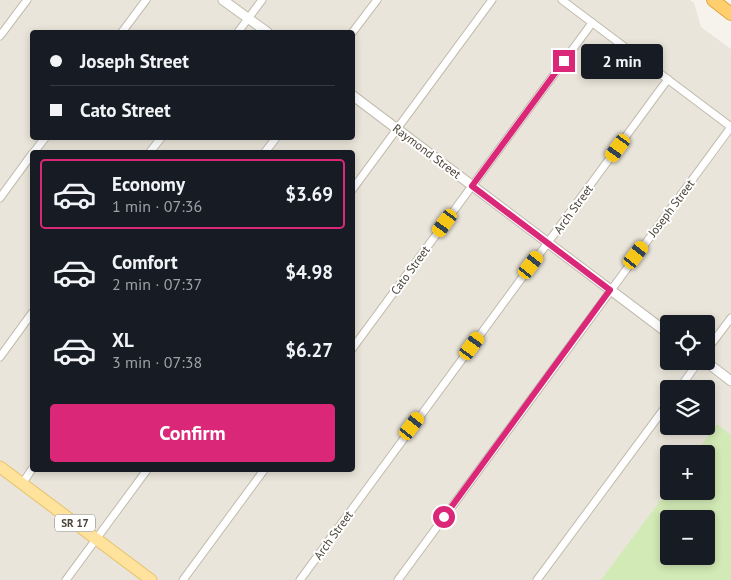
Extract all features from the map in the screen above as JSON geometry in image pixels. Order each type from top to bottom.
[{"type":"highway","points":[[713,0],[731,14]]},
{"type":"main road","name":"SR 17","points":[[0,467],[150,580]]},
{"type":"street","points":[[0,36],[27,0]]},
{"type":"street","points":[[124,30],[146,0]]},
{"type":"street","points":[[223,0],[264,30]]},
{"type":"street","points":[[240,30],[262,0]]},
{"type":"street","points":[[354,30],[377,0]]},
{"type":"street","points":[[355,186],[492,0]]},
{"type":"street","points":[[562,0],[731,127]]},
{"type":"street","name":"Cato Street","points":[[355,345],[592,23]]},
{"type":"street","name":"Arch Street","points":[[300,580],[668,79]]},
{"type":"street","name":"Raymond Street","points":[[355,97],[660,327]]},
{"type":"street","name":"Joseph Street","points":[[398,580],[731,127]]},
{"type":"street","points":[[35,150],[43,140]]},
{"type":"street","points":[[152,150],[159,140]]},
{"type":"street","points":[[267,150],[274,140]]},
{"type":"street","points":[[0,198],[30,157]]},
{"type":"street","points":[[0,357],[30,316]]},
{"type":"street","points":[[715,339],[731,318]]},
{"type":"street","points":[[715,369],[731,381]]},
{"type":"street","points":[[537,580],[660,414]]},
{"type":"street","points":[[22,484],[30,472]]},
{"type":"street","points":[[66,580],[146,472]]},
{"type":"street","points":[[183,580],[263,472]]},
{"type":"shaded area","points":[[0,0],[690,0],[694,3],[701,27],[731,49],[731,580],[0,580]]},
{"type":"green space","points":[[717,424],[731,435],[731,580],[601,580],[661,500],[715,500],[715,445],[702,445],[709,435],[715,435]]},
{"type":"route","points":[[444,517],[610,290],[472,186],[564,61]]}]
